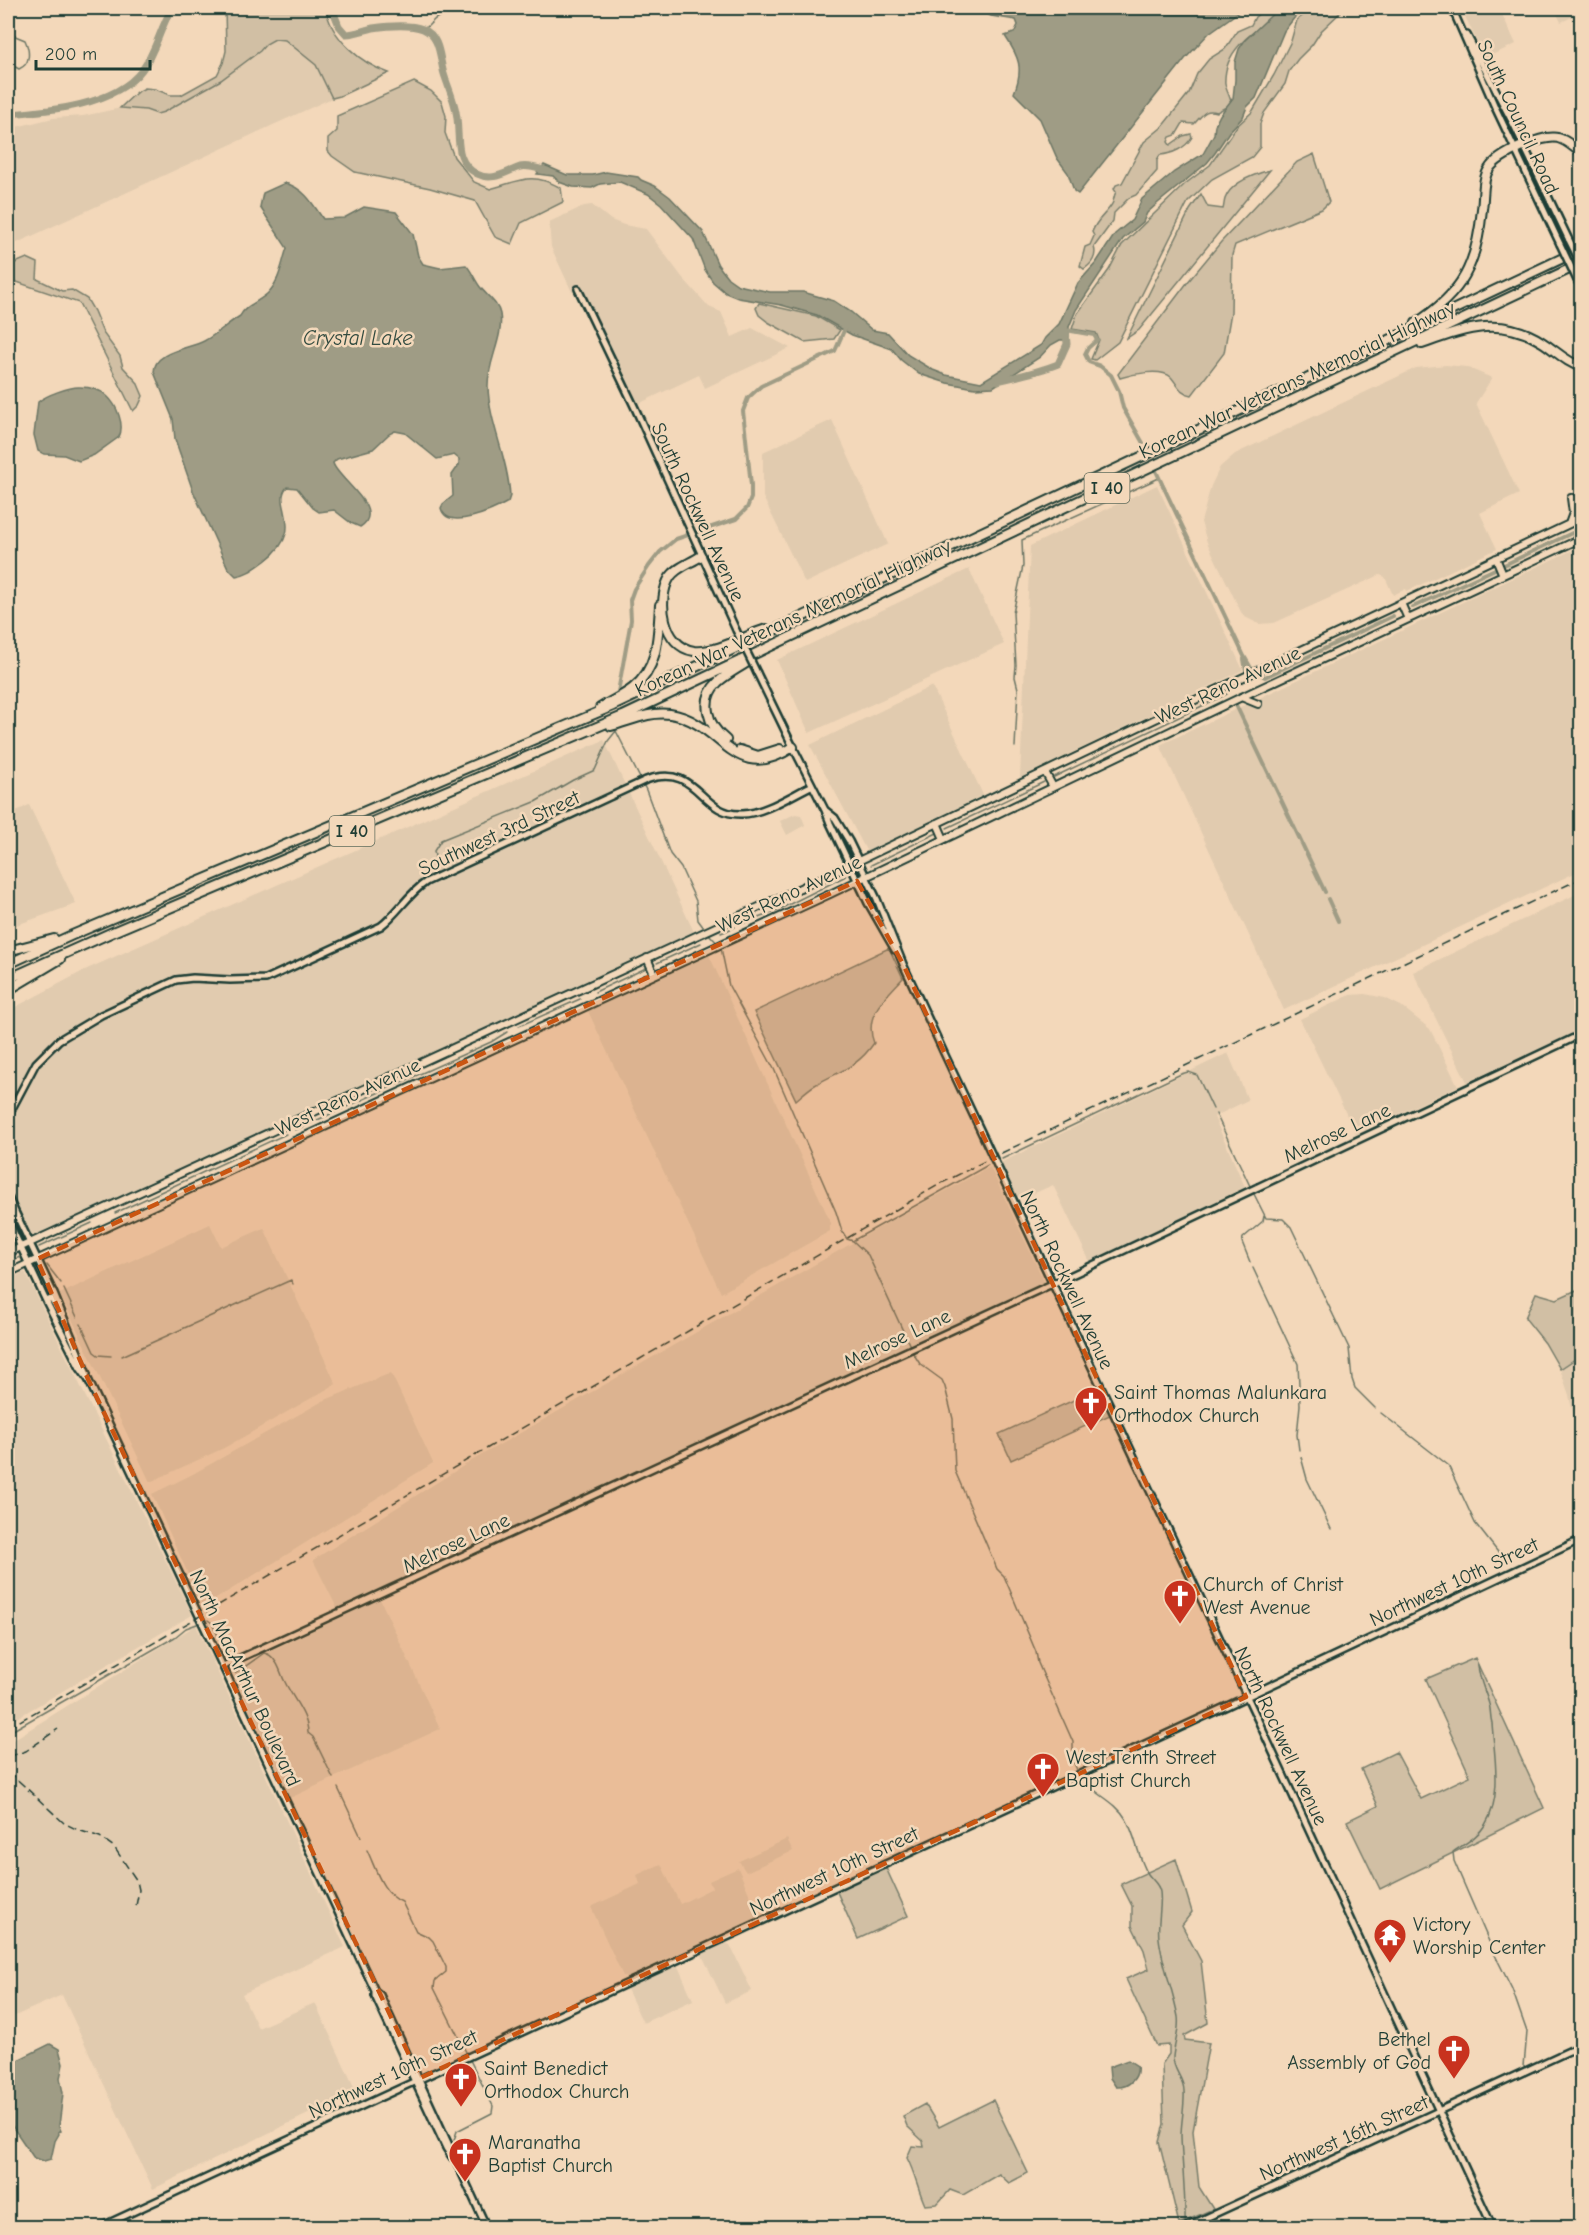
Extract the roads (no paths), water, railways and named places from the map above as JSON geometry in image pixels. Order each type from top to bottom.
[{"type":"highway","points":[[1387,341],[1440,307],[1460,285],[1477,247],[1488,169],[1497,160],[1546,137],[1556,138],[1581,153]]},
{"type":"highway","name":"Korean War Veterans Memorial Highway","points":[[8,964],[573,724],[1581,249]]},
{"type":"highway","name":"Korean War Veterans Memorial Highway","points":[[8,979],[589,731],[1581,265]]},
{"type":"highway","points":[[1388,355],[1455,332],[1477,327],[1497,327],[1528,334],[1581,366]]},
{"type":"highway","points":[[701,556],[675,571],[667,585],[666,626],[671,636],[680,645],[696,651],[712,649],[802,618]]},
{"type":"highway","points":[[573,724],[629,691],[645,677],[656,650],[661,590],[666,576],[681,562],[701,556]]},
{"type":"highway","points":[[768,648],[717,683],[707,702],[707,713],[714,728],[721,736],[750,755],[764,755],[782,748],[793,747]]},
{"type":"highway","points":[[589,731],[648,715],[663,714],[689,721],[751,761],[767,760],[793,747]]},
{"type":"highway","points":[[8,951],[70,936]]},
{"type":"highway","points":[[8,990],[79,947]]},
{"type":"main road","name":"South Council Road","points":[[1452,8],[1484,64],[1581,265]]},
{"type":"main road","name":"South Council Road","points":[[1460,22],[1516,150],[1581,289]]},
{"type":"main road","name":"South Rockwell Avenue","points":[[578,289],[736,630],[811,786],[825,810]]},
{"type":"main road","points":[[1569,525],[1574,513],[1571,498],[1581,506]]},
{"type":"main road","name":"West Reno Avenue","points":[[8,1253],[859,861],[1581,518]]},
{"type":"main road","points":[[1579,539],[1581,529]]},
{"type":"main road","name":"West Reno Avenue","points":[[8,1273],[857,881],[1241,697],[1579,539]]},
{"type":"main road","points":[[1496,558],[1503,574]]},
{"type":"main road","points":[[1401,603],[1408,619]]},
{"type":"main road","points":[[1241,697],[1258,704]]},
{"type":"main road","points":[[1045,771],[1053,787]]},
{"type":"main road","name":"Southwest 3rd Street","points":[[8,1116],[36,1063],[59,1040],[85,1023],[176,980],[194,978],[258,980],[281,973],[381,926],[393,916],[412,893],[426,882],[646,780],[665,775],[679,778],[690,783],[719,809],[735,814],[757,811],[811,786]]},
{"type":"main road","name":"North Rockwell Avenue","points":[[825,810],[838,822],[859,861],[903,964],[1493,2228]]},
{"type":"main road","name":"North Rockwell Avenue","points":[[825,810],[857,881],[903,964]]},
{"type":"main road","points":[[937,823],[944,839]]},
{"type":"main road","points":[[647,958],[654,974]]},
{"type":"main road","name":"Melrose Lane","points":[[223,1666],[1053,1284],[1581,1034]]},
{"type":"main road","points":[[8,1199],[63,1316],[88,1379]]},
{"type":"main road","points":[[8,1220],[80,1368],[88,1379]]},
{"type":"main road","points":[[46,1300],[51,1299],[63,1316]]},
{"type":"main road","name":"North MacArthur Boulevard","points":[[88,1379],[375,1991],[380,1995],[417,2079],[451,2145],[456,2163],[487,2228]]},
{"type":"main road","name":"Northwest 10th Street","points":[[98,2228],[1246,1697],[1581,1539]]},
{"type":"main road","name":"Northwest 16th Street","points":[[1184,2228],[1581,2045]]},
{"type":"water","points":[[976,8],[1244,8],[1209,33],[1185,59],[1078,194],[1074,191],[1068,173],[1057,158],[1040,119],[1014,93],[1019,76],[1018,63],[1014,50],[1005,36],[1014,33],[1018,25],[1016,20],[991,16]]},
{"type":"water","points":[[1279,8],[1307,8],[1295,17],[1284,31],[1256,98],[1247,107],[1243,117],[1207,163],[1158,203],[1147,213],[1143,222],[1123,239],[1076,310],[1069,327],[1069,340],[1060,340],[1051,345],[1040,357],[993,387],[975,388],[947,383],[919,374],[901,360],[892,349],[852,335],[817,315],[781,305],[738,298],[726,293],[713,282],[705,270],[693,239],[661,204],[648,194],[620,182],[600,184],[592,188],[573,187],[559,182],[553,176],[537,174],[544,165],[567,175],[593,175],[606,172],[638,177],[670,197],[703,232],[718,265],[728,278],[738,285],[770,292],[803,292],[834,301],[872,330],[888,333],[908,355],[933,370],[981,382],[1041,345],[1059,324],[1078,283],[1096,263],[1115,234],[1132,220],[1142,199],[1174,172],[1203,154],[1214,134],[1220,115],[1233,98],[1235,62],[1239,49],[1245,40]]},
{"type":"water","name":"Crystal Lake","points":[[285,183],[303,193],[323,219],[344,218],[364,207],[396,212],[413,234],[418,256],[423,264],[440,268],[466,265],[495,303],[499,310],[501,323],[488,378],[489,400],[506,468],[510,496],[508,502],[472,517],[461,519],[445,515],[441,508],[453,496],[452,475],[459,465],[459,459],[454,455],[437,459],[405,433],[395,431],[373,449],[337,459],[333,463],[365,503],[368,512],[367,520],[360,527],[334,510],[319,512],[297,488],[287,487],[283,494],[287,518],[285,538],[278,549],[265,561],[248,572],[236,576],[228,568],[193,491],[175,439],[173,419],[154,372],[160,359],[209,338],[240,316],[273,287],[287,248],[260,207],[263,193]]},
{"type":"water","points":[[79,387],[98,390],[111,400],[120,421],[119,437],[94,455],[79,461],[64,455],[44,454],[38,451],[34,435],[38,402],[58,392]]},
{"type":"water","points":[[50,2044],[59,2049],[63,2064],[60,2078],[63,2093],[59,2126],[61,2131],[58,2132],[51,2159],[44,2161],[34,2158],[8,2120],[8,2062],[14,2062]]},
{"type":"water","points":[[1128,2060],[1137,2066],[1136,2074],[1128,2084],[1116,2087],[1110,2078],[1109,2067]]},
{"type":"waterway","points":[[8,114],[61,108],[99,99],[115,92],[142,70],[172,8]]},
{"type":"waterway","points":[[332,8],[339,26],[346,34],[373,28],[405,26],[423,29],[434,38],[455,108],[461,154],[469,169],[488,177],[520,167],[547,171]]},
{"type":"waterway","points":[[424,30],[435,19],[452,8]]},
{"type":"waterway","points":[[478,8],[485,8]]},
{"type":"waterway","points":[[8,33],[25,40],[28,48],[27,61],[23,67],[19,69],[8,63]]},
{"type":"waterway","points":[[618,692],[631,620],[630,600],[634,589],[649,566],[660,552],[676,539],[736,519],[747,508],[751,498],[751,485],[743,411],[748,398],[761,386],[835,351],[846,326]]},
{"type":"waterway","points":[[1066,330],[1094,335],[1097,340],[1085,354],[1089,362],[1100,366],[1111,375],[1119,391],[1123,408],[1143,443]]},
{"type":"waterway","points":[[998,381],[1058,364],[1067,344],[1066,332]]},
{"type":"waterway","points":[[1156,471],[1251,668]]},
{"type":"waterway","points":[[1015,747],[1018,689],[1015,677],[1013,613],[1023,566],[1022,540],[1159,478]]},
{"type":"waterway","points":[[1504,565],[1572,533]]},
{"type":"waterway","points":[[1413,607],[1495,569]]},
{"type":"waterway","points":[[1263,676],[1393,616]]},
{"type":"waterway","points":[[1244,659],[1246,671]]},
{"type":"waterway","points":[[1054,777],[1227,694]]},
{"type":"waterway","points":[[1236,705],[1325,892]]},
{"type":"waterway","points":[[437,867],[434,851],[441,840],[535,802],[595,770],[608,741],[616,731],[646,790],[670,854],[681,868],[696,901],[698,920],[704,928]]},
{"type":"waterway","points":[[947,828],[1044,782]]},
{"type":"waterway","points":[[871,865],[937,833]]},
{"type":"waterway","points":[[744,923],[772,913],[846,876]]},
{"type":"waterway","points":[[1328,899],[1338,921]]},
{"type":"waterway","points":[[721,933],[735,927]]},
{"type":"waterway","points":[[709,934],[718,944]]},
{"type":"waterway","points":[[657,963],[701,943]]},
{"type":"waterway","points":[[721,948],[729,986],[774,1069],[836,1212],[842,1231],[847,1239],[853,1241],[868,1255],[910,1346]]},
{"type":"waterway","points":[[595,992],[646,968]]},
{"type":"waterway","points":[[519,1026],[580,999]]},
{"type":"waterway","points":[[295,1130],[491,1042],[507,1032]]},
{"type":"waterway","points":[[1002,1159],[1188,1072],[1197,1075],[1213,1109]]},
{"type":"waterway","points":[[1216,1114],[1250,1186]]},
{"type":"waterway","points":[[115,1213],[286,1134]]},
{"type":"waterway","points":[[854,1240],[988,1165]]},
{"type":"waterway","points":[[1254,1194],[1266,1218],[1283,1219],[1291,1227],[1349,1348],[1355,1388],[1375,1408]]},
{"type":"waterway","points":[[1250,1262],[1242,1242],[1243,1238],[1263,1221],[1264,1216]]},
{"type":"waterway","points":[[39,1247],[92,1223]]},
{"type":"waterway","points":[[8,1262],[20,1257]]},
{"type":"waterway","points":[[47,1265],[61,1283]]},
{"type":"waterway","points":[[1253,1268],[1298,1364],[1300,1405],[1297,1435],[1299,1450]]},
{"type":"waterway","points":[[122,1356],[291,1280],[293,1284]]},
{"type":"waterway","points":[[64,1289],[77,1317]]},
{"type":"waterway","points":[[81,1324],[94,1352],[98,1355],[111,1356]]},
{"type":"waterway","points":[[913,1353],[920,1364],[942,1380],[945,1387],[953,1419],[955,1471],[997,1569],[1004,1576],[1036,1652],[1038,1663],[1073,1742],[1073,1761],[1078,1772]]},
{"type":"waterway","points":[[1381,1413],[1448,1465],[1475,1523],[1501,1556],[1501,1565]]},
{"type":"waterway","points":[[1301,1457],[1307,1479],[1331,1529]]},
{"type":"waterway","points":[[208,1620],[212,1623],[226,1653]]},
{"type":"waterway","points":[[8,1733],[175,1637],[186,1628],[197,1624]]},
{"type":"waterway","points":[[234,1672],[236,1673],[264,1653],[273,1658],[303,1713],[308,1733],[313,1737],[333,1778]]},
{"type":"waterway","points":[[1478,1665],[1490,1709],[1496,1789],[1491,1814],[1485,1825],[1475,1837],[1453,1852],[1454,1861],[1512,1989],[1527,2032],[1524,2066]]},
{"type":"waterway","points":[[1080,1776],[1126,1819],[1145,1868],[1159,1889],[1159,1938],[1178,2017],[1173,2062],[1184,2091],[1181,2136],[1185,2227]]},
{"type":"waterway","points":[[338,1788],[361,1837]]},
{"type":"waterway","points":[[367,1850],[389,1893],[402,1902],[416,1931],[433,1941],[446,1967],[446,1972],[435,1981],[434,1988],[493,2106],[492,2113],[457,2131],[454,2140]]},
{"type":"railway","points":[[8,1728],[940,1184],[1582,878]]},
{"type":"railway","points":[[8,1757],[26,1751],[58,1729]]},
{"type":"railway","points":[[8,1771],[64,1823],[100,1837],[114,1847],[137,1881],[139,1890],[136,1906]]},
{"type":"place","name":"Saint Thomas Malunkara Orthodox Church","points":[[1091,1432]]},
{"type":"place","name":"Church of Christ West Avenue","points":[[1180,1625]]},
{"type":"place","name":"West Tenth Street Baptist Church","points":[[1043,1798]]},
{"type":"place","name":"Victory Worship Center","points":[[1390,1964]]},
{"type":"place","name":"Bethel Assembly of God","points":[[1454,2080]]},
{"type":"place","name":"Saint Benedict Orthodox Church","points":[[461,2108]]},
{"type":"place","name":"Maranatha Baptist Church","points":[[465,2183]]}]
